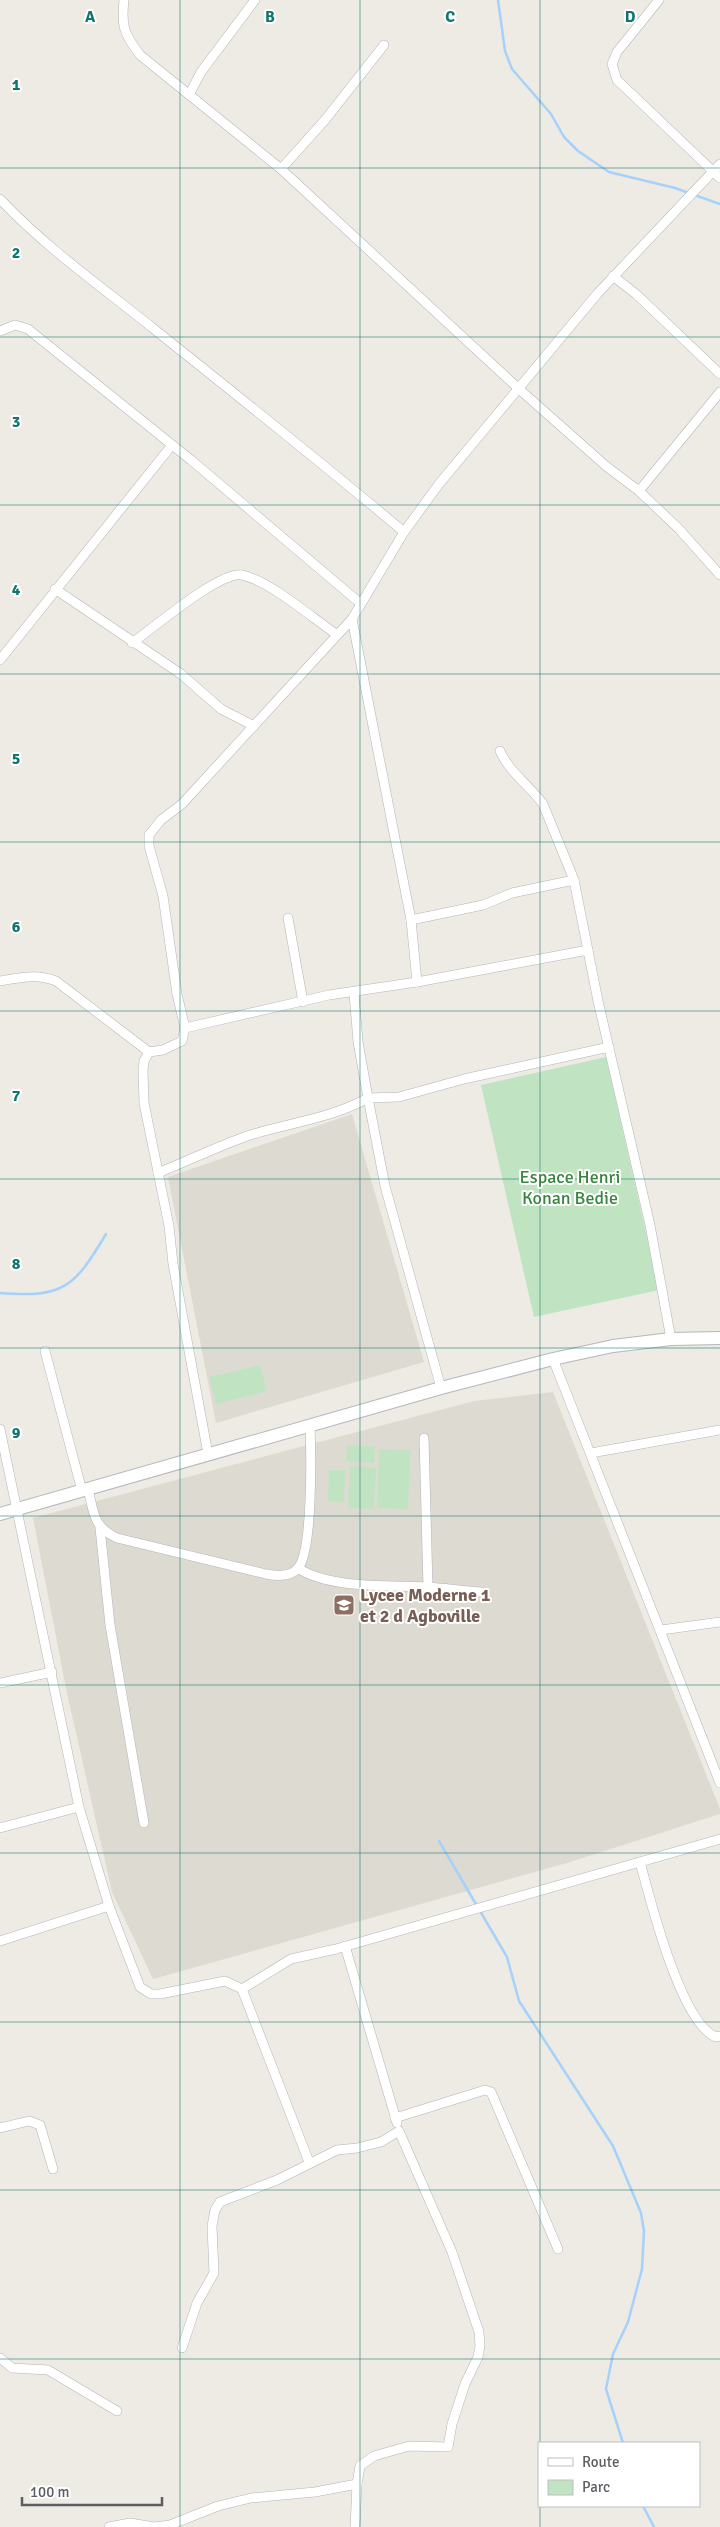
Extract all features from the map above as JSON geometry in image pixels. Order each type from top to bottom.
[{"type":"main road","points":[[0,1514],[441,1388],[554,1359],[613,1346],[671,1339],[720,1338]]},
{"type":"street","points":[[124,0],[122,20],[130,41],[140,55],[281,169],[519,389],[606,466],[639,491],[680,529],[720,575]]},
{"type":"street","points":[[189,95],[201,72],[256,0]]},
{"type":"street","points":[[659,0],[617,52],[612,64],[617,80],[717,175]]},
{"type":"street","points":[[281,169],[325,120],[384,45]]},
{"type":"street","points":[[0,981],[32,975],[44,976],[56,981],[149,1052],[163,1050],[182,1041],[185,1028],[176,994],[163,896],[149,846],[149,835],[161,820],[182,804],[336,634],[352,619],[404,532],[438,484],[614,276],[717,175],[720,164]]},
{"type":"street","points":[[0,200],[19,220],[291,437],[404,532]]},
{"type":"street","points":[[614,276],[636,294],[720,374]]},
{"type":"street","points":[[0,331],[15,325],[28,330],[114,396],[360,603]]},
{"type":"street","points":[[639,491],[720,392]]},
{"type":"street","points":[[0,660],[55,589],[172,446]]},
{"type":"street","points":[[132,643],[191,599],[225,578],[240,574],[262,582],[336,634]]},
{"type":"street","points":[[55,589],[132,643],[181,674],[221,709],[254,726]]},
{"type":"street","points":[[352,619],[411,920],[417,982]]},
{"type":"street","points":[[500,751],[513,773],[535,793],[543,804],[574,880],[609,1048],[650,1225],[671,1339]]},
{"type":"street","points":[[411,920],[483,905],[512,892],[574,880]]},
{"type":"street","points":[[288,918],[303,1002]]},
{"type":"street","points":[[185,1028],[329,995],[354,993],[588,950]]},
{"type":"street","points":[[354,993],[358,1042],[385,1186],[441,1388]]},
{"type":"street","points":[[158,1173],[247,1136],[324,1116],[355,1105],[368,1098],[399,1097],[464,1079],[609,1048]]},
{"type":"street","points":[[149,1052],[144,1061],[143,1088],[208,1454]]},
{"type":"street","points":[[45,1351],[96,1522],[100,1528],[117,1538],[266,1574],[279,1576],[298,1568],[303,1557],[311,1494],[310,1426]]},
{"type":"street","points":[[554,1359],[720,1783]]},
{"type":"street","points":[[0,1429],[79,1807],[109,1906],[140,1987],[151,1994],[160,1994],[225,1981],[242,1989],[309,2162]]},
{"type":"street","points":[[591,1453],[720,1430]]},
{"type":"street","points":[[424,1438],[428,1587]]},
{"type":"street","points":[[100,1528],[110,1625],[144,1823]]},
{"type":"street","points":[[298,1568],[309,1575],[364,1585],[428,1587],[481,1592]]},
{"type":"street","points":[[661,1630],[720,1622]]},
{"type":"street","points":[[0,1683],[52,1672]]},
{"type":"street","points":[[0,1828],[79,1807]]},
{"type":"street","points":[[242,1989],[291,1959],[345,1946],[720,1839]]},
{"type":"street","points":[[640,1862],[659,1928],[681,1989],[701,2027],[708,2034],[716,2037],[720,2036]]},
{"type":"street","points":[[0,1941],[109,1906]]},
{"type":"street","points":[[345,1946],[399,2131],[452,2252],[479,2332],[480,2346],[478,2357],[464,2384],[452,2424],[448,2447],[416,2444],[374,2456],[360,2466],[357,2484],[355,2527]]},
{"type":"street","points":[[395,2118],[485,2090],[491,2092],[558,2250]]},
{"type":"street","points":[[0,2128],[29,2121],[40,2125],[53,2169]]},
{"type":"street","points":[[182,2348],[197,2303],[214,2273],[212,2226],[215,2210],[220,2202],[277,2180],[309,2162],[323,2159],[344,2148],[357,2148],[381,2142],[399,2131]]},
{"type":"street","points":[[0,2358],[12,2368],[48,2370],[117,2411]]},
{"type":"street","points":[[109,2527],[130,2523],[154,2527],[170,2525],[218,2506],[251,2498],[315,2492],[357,2484]]},
{"type":"shaded area","points":[[352,1114],[424,1362],[216,1423],[168,1177]]},
{"type":"shaded area","name":"Lycee Moderne 1 et 2 d Agboville","points":[[553,1392],[720,1809],[720,1814],[567,1863],[153,1979],[112,1892],[67,1693],[33,1518],[474,1401]]},
{"type":"green space","name":"Espace Henri Konan Bedie","points":[[606,1057],[659,1290],[534,1317],[481,1085]]},
{"type":"green space","points":[[260,1365],[267,1391],[216,1404],[209,1377]]},
{"type":"green space","points":[[347,1445],[375,1447],[374,1463],[346,1461]]},
{"type":"green space","points":[[379,1449],[410,1450],[408,1509],[377,1508]]},
{"type":"green space","points":[[350,1466],[376,1468],[374,1509],[348,1508]]},
{"type":"green space","points":[[329,1470],[345,1470],[344,1502],[328,1501]]},
{"type":"waterway","points":[[498,0],[505,51],[512,69],[551,114],[564,137],[578,151],[609,172],[675,188],[720,204]]},
{"type":"waterway","points":[[0,1293],[39,1293],[53,1291],[65,1286],[85,1267],[106,1234]]},
{"type":"waterway","points":[[439,1841],[477,1906]]},
{"type":"waterway","points":[[480,1911],[507,1957],[519,2001],[613,2146],[641,2213],[644,2231],[642,2269],[628,2322],[613,2354],[606,2389],[623,2442]]},
{"type":"waterway","points":[[644,2507],[654,2527]]},
{"type":"place","name":"Lycee Moderne 1 et 2 d Agboville","points":[[344,1605]]}]
